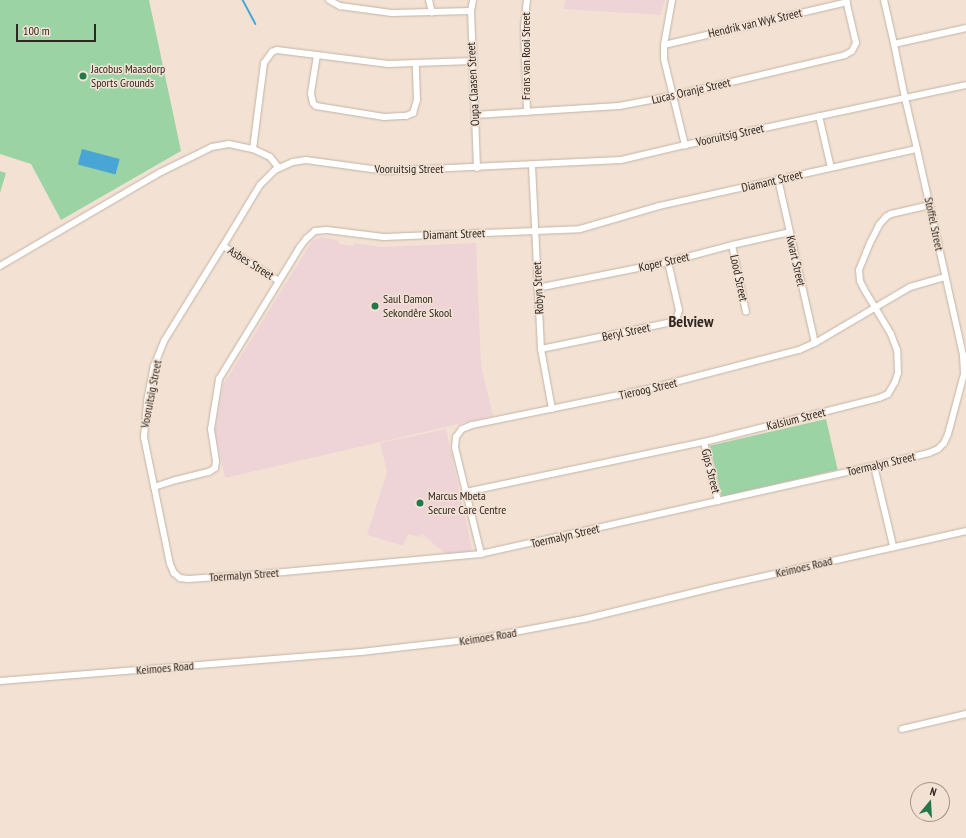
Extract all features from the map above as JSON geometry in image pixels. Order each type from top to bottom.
[{"type":"street","points":[[329,0],[340,6],[392,13],[471,11]]},
{"type":"street","points":[[428,0],[432,13]]},
{"type":"street","name":"Oupa Claasen Street","points":[[473,0],[471,11],[472,61],[477,168]]},
{"type":"street","name":"Frans van Rooi Street","points":[[527,0],[524,28],[527,112]]},
{"type":"street","points":[[672,0],[664,45],[664,59],[685,145]]},
{"type":"street","name":"Stoffel Street","points":[[884,0],[964,366],[948,434],[940,447]]},
{"type":"street","name":"Lucas Oranje Street","points":[[475,114],[611,107],[672,96],[848,54],[854,47],[855,37],[846,1]]},
{"type":"street","name":"Hendrik van Wyk Street","points":[[664,45],[846,1]]},
{"type":"street","points":[[894,44],[966,28]]},
{"type":"street","points":[[253,149],[264,63],[268,54],[277,50],[388,64],[472,61]]},
{"type":"street","points":[[317,55],[311,94],[313,103],[316,106],[384,117],[406,116],[413,113],[417,100],[416,64]]},
{"type":"street","name":"Vooruitsig Street","points":[[182,578],[174,573],[170,564],[143,432],[154,366],[164,342],[260,186],[279,168],[293,162],[306,160],[378,170],[477,168],[621,160],[966,85]]},
{"type":"street","points":[[819,116],[831,168]]},
{"type":"street","points":[[0,266],[161,172],[201,151],[226,144],[253,149],[270,157],[279,168]]},
{"type":"street","name":"Diamant Street","points":[[154,487],[209,472],[215,468],[216,456],[211,429],[218,382],[306,239],[318,231],[327,230],[384,237],[535,231],[590,227],[659,206],[917,149]]},
{"type":"street","name":"Robyn Street","points":[[532,165],[541,349],[552,409]]},
{"type":"street","name":"Kwart Street","points":[[778,179],[816,343]]},
{"type":"street","name":"Kalsium Street","points":[[466,492],[704,442],[880,398],[888,394],[898,373],[896,350],[892,334],[864,289],[859,277],[861,263],[881,222],[888,215],[930,205]]},
{"type":"street","name":"Koper Street","points":[[537,288],[668,262],[732,245],[790,232]]},
{"type":"street","name":"Lood Street","points":[[732,245],[746,312]]},
{"type":"street","name":"Asbes Street","points":[[223,246],[279,281]]},
{"type":"street","name":"Beryl Street","points":[[541,349],[672,322],[678,317],[679,310],[668,262]]},
{"type":"street","name":"Tieroog Street","points":[[481,554],[455,444],[459,431],[472,425],[681,381],[799,350],[816,343],[910,287],[945,277]]},
{"type":"street","name":"Gips Street","points":[[704,442],[718,501]]},
{"type":"street","name":"Toermalyn Street","points":[[182,578],[269,574],[481,554],[930,453],[940,447]]},
{"type":"street","points":[[874,466],[893,546]]},
{"type":"street","name":"Keimoes Road","points":[[0,681],[361,652],[467,641],[584,619],[893,546],[966,531]]},
{"type":"street","points":[[902,729],[966,714]]},
{"type":"shaded area","points":[[566,0],[665,0],[661,15],[563,9]]},
{"type":"shaded area","name":"Saul Damon Sekondêre Skool","points":[[322,237],[337,240],[340,244],[353,246],[354,243],[381,247],[476,243],[481,365],[493,416],[225,478],[215,431],[223,385],[312,241]]},
{"type":"shaded area","name":"Marcus Mbeta Secure Care Centre","points":[[446,429],[472,549],[468,554],[447,555],[422,534],[420,537],[408,534],[403,546],[367,535],[387,472],[380,443]]},
{"type":"green space","name":"Jacobus Maasdorp Sports Grounds","points":[[0,0],[149,0],[181,151],[61,220],[31,164],[0,154]]},
{"type":"green space","points":[[0,171],[6,173],[0,193]]},
{"type":"green space","points":[[826,419],[838,470],[722,496],[710,446]]},
{"type":"water","points":[[82,149],[120,159],[116,175],[78,164]]},
{"type":"waterway","points":[[243,0],[256,24]]},
{"type":"place","name":"Jacobus Maasdorp Sports Grounds","points":[[83,76]]},
{"type":"place","name":"Saul Damon Sekondêre Skool","points":[[375,306]]},
{"type":"place","name":"Marcus Mbeta Secure Care Centre","points":[[420,503]]},
{"type":"district","name":"Belview","points":[[691,321]]}]
